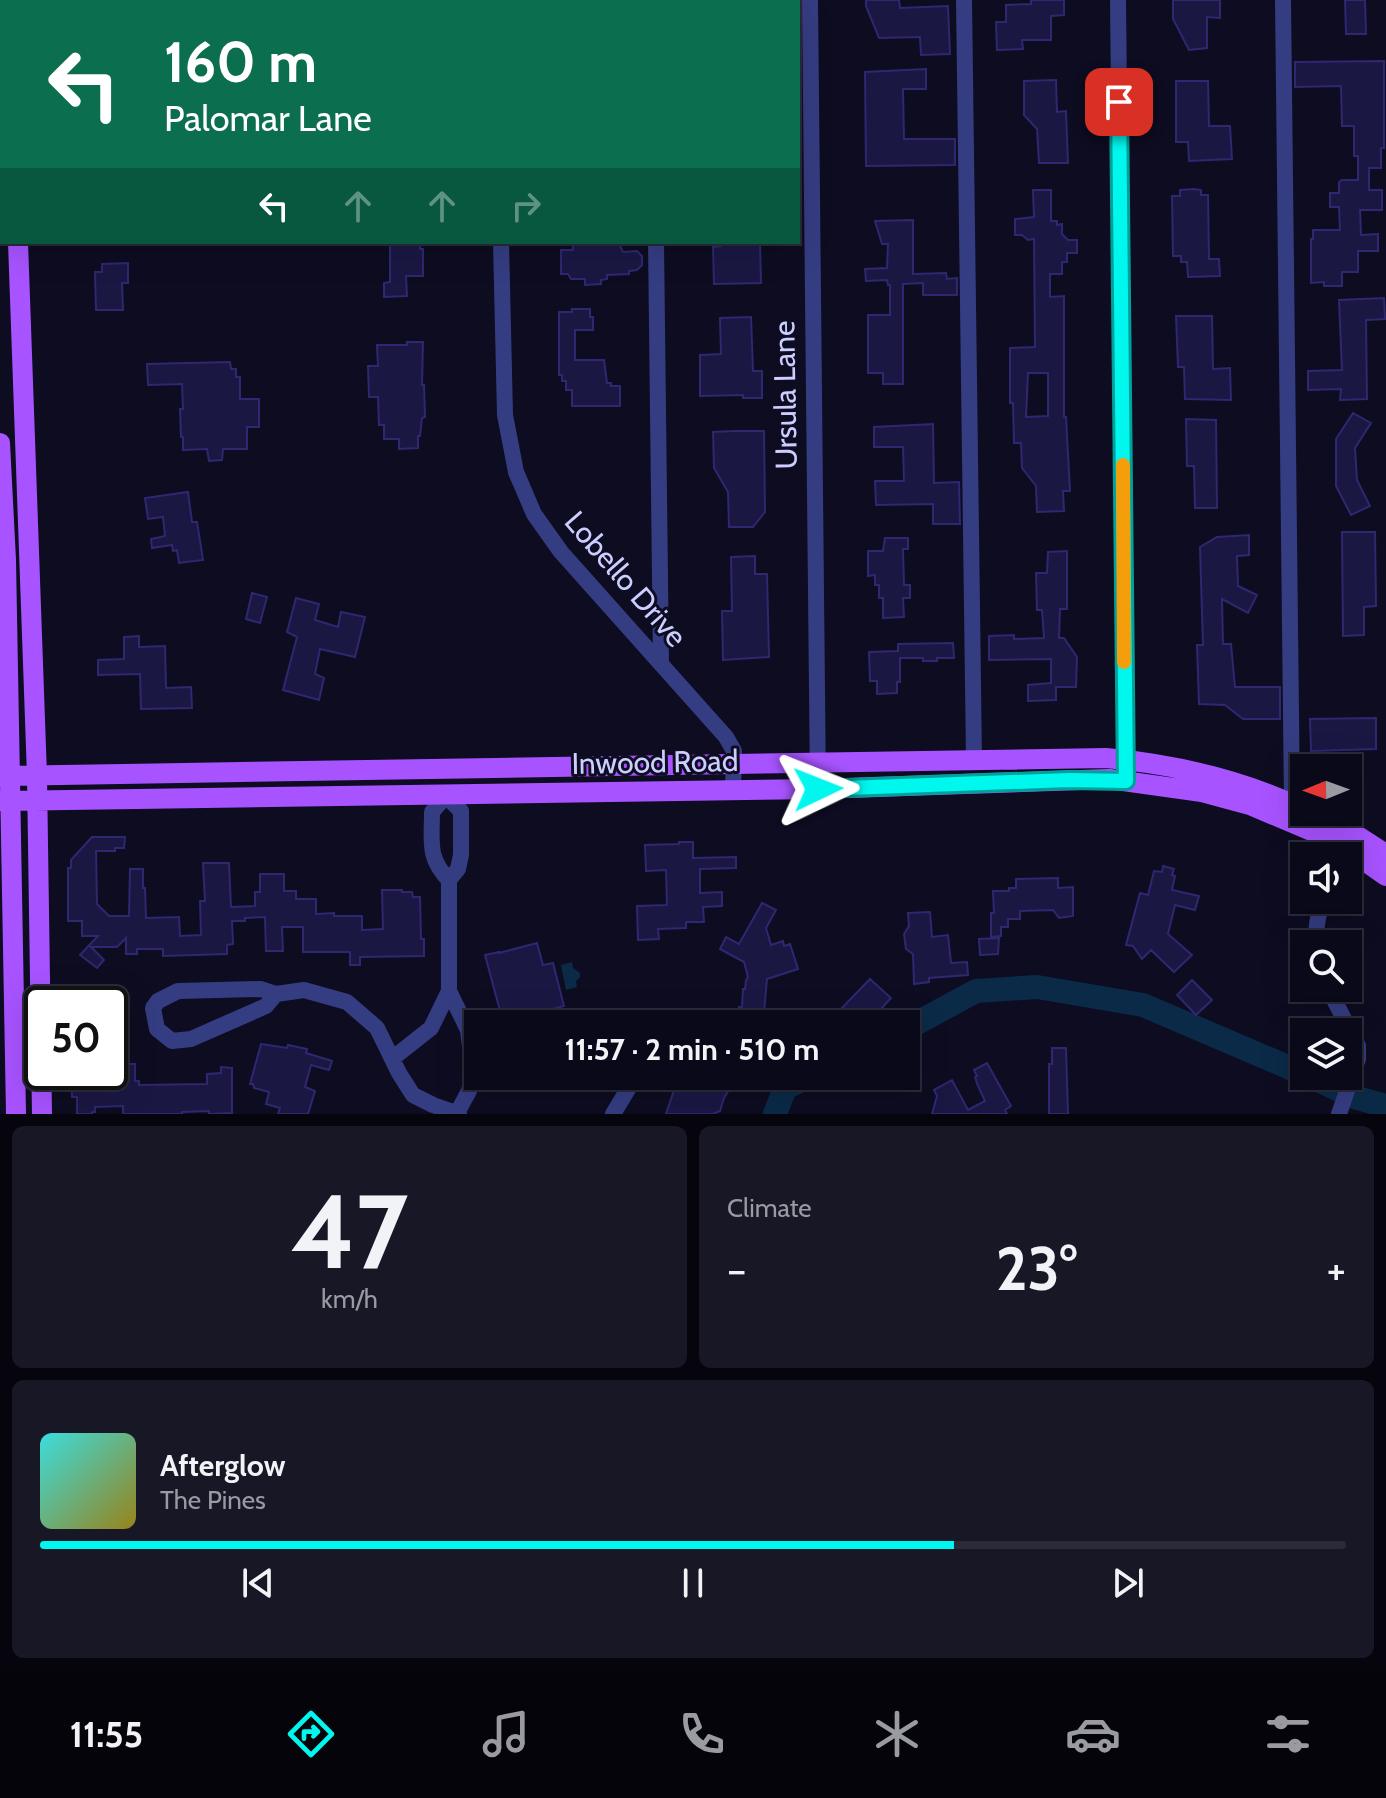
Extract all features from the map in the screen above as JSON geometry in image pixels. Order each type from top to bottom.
[{"type":"main road","points":[[18,244],[38,802],[40,986]]},
{"type":"main road","points":[[0,443],[6,560],[5,776],[16,1114]]},
{"type":"main road","points":[[2,469],[27,468]]},
{"type":"main road","name":"Inwood Road","points":[[5,776],[1106,758],[1126,770]]},
{"type":"main road","points":[[445,769],[446,796]]},
{"type":"main road","name":"Inwood Road","points":[[6,801],[818,789],[1076,780],[1126,770],[1185,769],[1236,783],[1290,807]]},
{"type":"main road","name":"Inwood Road","points":[[1312,826],[1330,842]]},
{"type":"main road","name":"Inwood Road","points":[[1337,826],[1386,854]]},
{"type":"main road","name":"Inwood Road","points":[[1362,862],[1386,876]]},
{"type":"main road","points":[[14,1031],[24,1031]]},
{"type":"main road","points":[[42,1090],[42,1114]]},
{"type":"street","name":"Ursula Lane","points":[[810,0],[818,789]]},
{"type":"street","points":[[964,0],[974,760]]},
{"type":"street","points":[[1118,0],[1126,770]]},
{"type":"street","points":[[1283,0],[1297,754]]},
{"type":"street","name":"Lobello Drive","points":[[501,244],[505,415],[516,472],[534,514],[561,552],[726,737],[734,751],[733,791]]},
{"type":"street","points":[[656,244],[661,663]]},
{"type":"street","points":[[393,1058],[431,1028],[449,991],[449,880],[458,869],[461,855],[461,811],[446,796],[432,812],[432,846],[437,868],[449,880]]},
{"type":"street","points":[[276,994],[266,1006],[191,1039],[172,1041],[157,1029],[153,1008],[158,1001],[178,991],[261,989],[276,994],[304,990],[347,1002],[377,1028],[413,1095],[458,1114],[469,1091],[473,1072],[468,1030],[449,991]]},
{"type":"street","points":[[1335,1002],[1358,1046],[1358,1059],[1340,1112]]},
{"type":"street","points":[[613,1114],[628,1090]]},
{"type":"water","points":[[572,962],[580,977],[576,981],[577,987],[566,990],[561,965]]},
{"type":"building","points":[[866,0],[899,0],[900,8],[948,6],[950,54],[921,55],[920,37],[879,38]]},
{"type":"building","points":[[1031,0],[1064,0],[1064,15],[1051,16],[1051,40],[1022,40],[1023,49],[997,50],[996,22],[1006,22],[1006,5],[1031,4]]},
{"type":"building","points":[[1173,0],[1220,0],[1220,18],[1207,17],[1207,48],[1189,50],[1173,19]]},
{"type":"building","points":[[1345,0],[1365,0],[1366,34],[1346,34]]},
{"type":"building","points":[[1384,61],[1384,148],[1381,148],[1381,168],[1369,168],[1369,190],[1382,190],[1382,210],[1360,210],[1361,235],[1378,234],[1378,251],[1358,251],[1358,272],[1342,272],[1342,286],[1311,283],[1313,230],[1340,230],[1339,207],[1330,207],[1330,193],[1339,193],[1339,182],[1342,180],[1358,180],[1358,156],[1354,156],[1354,126],[1342,126],[1341,86],[1295,87],[1295,62]]},
{"type":"building","points":[[926,69],[926,89],[903,89],[904,139],[955,139],[955,165],[866,166],[865,72]]},
{"type":"building","points":[[1056,80],[1057,112],[1066,111],[1068,163],[1039,163],[1037,129],[1024,115],[1024,81]]},
{"type":"building","points":[[1176,81],[1208,81],[1209,126],[1230,126],[1232,159],[1189,161],[1188,142],[1176,142]]},
{"type":"building","points":[[1033,190],[1051,190],[1051,221],[1062,224],[1062,234],[1068,240],[1077,240],[1077,253],[1067,253],[1067,262],[1062,262],[1062,274],[1050,274],[1050,297],[1064,296],[1064,417],[1070,491],[1063,491],[1064,511],[1037,512],[1036,486],[1022,468],[1021,443],[1014,443],[1010,348],[1035,347],[1034,239],[1015,235],[1015,219],[1034,217]],"holes":[[[1028,373],[1048,373],[1048,416],[1026,417]]]},
{"type":"building","points":[[1180,190],[1201,190],[1201,195],[1208,195],[1209,259],[1219,259],[1220,276],[1188,277],[1187,262],[1181,262],[1181,256],[1173,256],[1172,196],[1180,196]]},
{"type":"building","points":[[913,220],[913,274],[946,273],[947,279],[957,278],[957,295],[923,295],[923,283],[903,284],[903,384],[883,384],[883,373],[868,373],[868,315],[890,315],[890,285],[887,280],[866,281],[865,269],[887,268],[888,244],[882,244],[875,221]]},
{"type":"building","points":[[390,244],[420,244],[420,249],[423,249],[423,276],[406,276],[407,296],[384,297],[384,283],[390,282]]},
{"type":"building","points":[[573,244],[619,244],[623,252],[637,251],[642,256],[642,265],[637,270],[629,271],[629,274],[607,275],[601,284],[585,285],[585,279],[571,279],[568,274],[561,274],[561,250],[573,250]]},
{"type":"building","points":[[760,244],[761,283],[714,284],[713,247]]},
{"type":"building","points":[[128,263],[128,283],[122,283],[123,310],[96,310],[95,272],[102,272],[102,264]]},
{"type":"building","points":[[1384,298],[1385,319],[1366,320],[1367,399],[1340,400],[1341,389],[1308,390],[1308,371],[1342,370],[1339,300]]},
{"type":"building","points":[[572,309],[590,309],[590,317],[593,317],[593,330],[575,330],[575,360],[604,360],[607,383],[620,386],[620,406],[572,406],[572,390],[566,390],[566,381],[562,381],[562,375],[559,375],[559,312],[572,312]]},
{"type":"building","points":[[1176,316],[1212,316],[1213,369],[1230,368],[1231,400],[1185,399],[1184,367],[1178,367]]},
{"type":"building","points":[[751,317],[753,371],[762,371],[762,398],[700,396],[700,355],[721,354],[720,318]]},
{"type":"building","points":[[407,342],[423,342],[425,417],[422,418],[418,448],[399,449],[399,439],[384,439],[384,425],[379,425],[378,397],[369,397],[368,366],[378,366],[377,345],[407,345]]},
{"type":"building","points":[[230,362],[231,369],[236,369],[236,377],[240,377],[240,399],[259,399],[259,427],[247,427],[247,449],[223,449],[222,460],[209,461],[207,449],[183,450],[182,384],[148,385],[147,364]]},
{"type":"building","points":[[1353,413],[1371,423],[1355,448],[1357,480],[1370,506],[1351,515],[1336,486],[1336,439]]},
{"type":"building","points":[[1186,419],[1216,420],[1217,508],[1195,508],[1194,466],[1187,466]]},
{"type":"building","points":[[933,424],[934,483],[959,482],[960,524],[933,524],[933,504],[876,505],[875,481],[904,481],[903,447],[874,447],[874,427]]},
{"type":"building","points":[[764,431],[765,512],[753,527],[729,527],[728,492],[714,468],[713,432]]},
{"type":"building","points":[[188,492],[192,522],[197,522],[203,560],[179,563],[177,550],[173,551],[172,545],[152,548],[151,539],[165,536],[163,517],[148,519],[145,498]]},
{"type":"building","points":[[1342,532],[1375,532],[1376,606],[1364,607],[1364,635],[1343,636]]},
{"type":"building","points":[[1249,535],[1249,555],[1237,556],[1238,586],[1257,595],[1248,613],[1222,599],[1223,644],[1231,644],[1235,687],[1280,687],[1280,719],[1243,719],[1225,705],[1199,704],[1197,645],[1203,645],[1200,547],[1217,537]]},
{"type":"building","points":[[885,538],[908,538],[908,549],[903,549],[904,585],[910,585],[910,598],[903,598],[904,617],[883,618],[883,598],[879,598],[879,585],[875,585],[875,575],[868,576],[868,551],[883,551]]},
{"type":"building","points":[[1067,551],[1067,609],[1060,609],[1059,638],[1064,638],[1077,657],[1076,687],[1056,687],[1056,700],[1028,701],[1028,685],[1051,683],[1051,659],[989,660],[989,636],[1044,638],[1042,610],[1037,610],[1036,573],[1047,573],[1048,552]]},
{"type":"building","points":[[755,556],[755,574],[767,574],[769,657],[723,660],[722,611],[732,611],[731,557]]},
{"type":"building","points":[[252,593],[267,597],[260,623],[246,619]]},
{"type":"building","points":[[296,598],[319,604],[315,620],[338,627],[341,612],[365,617],[355,657],[320,649],[315,674],[324,678],[319,700],[283,690],[297,637],[287,632]]},
{"type":"building","points":[[139,636],[139,647],[165,646],[166,688],[191,687],[192,708],[141,709],[140,674],[98,675],[98,660],[124,659],[124,637]]},
{"type":"building","points":[[953,643],[954,658],[923,661],[923,658],[900,658],[897,693],[877,694],[877,681],[870,681],[869,652],[898,651],[898,644]]},
{"type":"building","points":[[1376,718],[1376,749],[1311,751],[1310,719]]},
{"type":"building","points":[[92,837],[125,837],[124,848],[96,851],[97,904],[109,916],[129,916],[130,869],[143,869],[146,918],[179,917],[180,936],[201,935],[200,901],[205,901],[203,863],[229,863],[231,907],[255,906],[255,892],[260,892],[260,874],[284,874],[284,891],[296,891],[296,899],[316,899],[316,914],[362,916],[362,930],[383,929],[382,890],[412,892],[413,897],[420,897],[424,956],[360,957],[360,965],[350,965],[350,952],[303,952],[303,927],[282,927],[283,951],[266,951],[265,917],[232,921],[233,944],[227,945],[227,954],[163,956],[163,949],[137,949],[137,954],[126,954],[126,938],[117,947],[91,947],[104,960],[97,968],[80,955],[98,936],[82,936],[82,921],[68,921],[68,868],[71,868],[71,860]]},
{"type":"building","points":[[693,842],[693,858],[736,857],[736,868],[700,869],[700,893],[722,892],[722,906],[703,907],[704,922],[686,922],[686,928],[658,929],[659,939],[638,940],[637,906],[667,905],[666,870],[646,871],[645,845]]},
{"type":"building","points":[[1163,866],[1174,869],[1172,890],[1199,896],[1195,910],[1175,905],[1168,934],[1192,955],[1174,972],[1151,950],[1142,959],[1133,946],[1126,945],[1140,893],[1148,895],[1154,871],[1162,872]]},
{"type":"building","points":[[1058,878],[1058,888],[1073,887],[1073,916],[1059,918],[1053,910],[1020,911],[1020,919],[1008,919],[1008,927],[1001,927],[1001,936],[991,937],[993,891],[1016,888],[1016,879]]},
{"type":"building","points":[[762,903],[776,910],[766,928],[771,945],[783,941],[784,946],[790,944],[798,969],[767,979],[764,1010],[739,1010],[748,977],[744,962],[720,949],[726,937],[739,944]]},
{"type":"building","points":[[930,912],[932,937],[948,935],[951,963],[967,962],[968,975],[929,978],[929,982],[914,984],[913,954],[906,949],[904,934],[909,926],[908,913]]},
{"type":"building","points":[[999,938],[998,954],[980,955],[979,939]]},
{"type":"building","points":[[537,943],[543,965],[553,963],[564,1006],[549,1010],[500,1010],[485,955]]},
{"type":"building","points":[[870,979],[891,998],[881,1010],[840,1010]]},
{"type":"building","points":[[1192,980],[1212,1000],[1196,1015],[1177,995]]},
{"type":"building","points":[[261,1044],[307,1049],[306,1053],[332,1061],[329,1070],[311,1065],[305,1087],[315,1091],[308,1114],[278,1114],[280,1108],[266,1104],[269,1092],[250,1084]]},
{"type":"building","points":[[1052,1048],[1066,1048],[1068,1114],[1049,1114]]},
{"type":"building","points":[[987,1063],[1011,1106],[1005,1110],[1007,1114],[932,1114],[937,1096],[934,1090],[952,1080],[968,1110],[985,1101],[974,1070]]},
{"type":"building","points":[[128,1064],[135,1064],[135,1081],[139,1081],[139,1085],[207,1084],[207,1074],[221,1073],[221,1067],[232,1068],[232,1113],[123,1114],[123,1106],[95,1107],[92,1114],[77,1114],[77,1097],[72,1097],[72,1090],[128,1090]]},
{"type":"building","points":[[674,1090],[729,1090],[720,1111],[713,1114],[666,1114]]},
{"type":"waterway","points":[[920,1021],[976,991],[1037,987],[1143,1005],[1290,1068]]},
{"type":"waterway","points":[[775,1114],[784,1090]]},
{"type":"waterway","points":[[1339,1090],[1386,1106]]},
{"type":"slow traffic","points":[[1123,465],[1124,662]]},
{"type":"route","points":[[818,789],[1069,780],[1126,781],[1119,102]]}]
